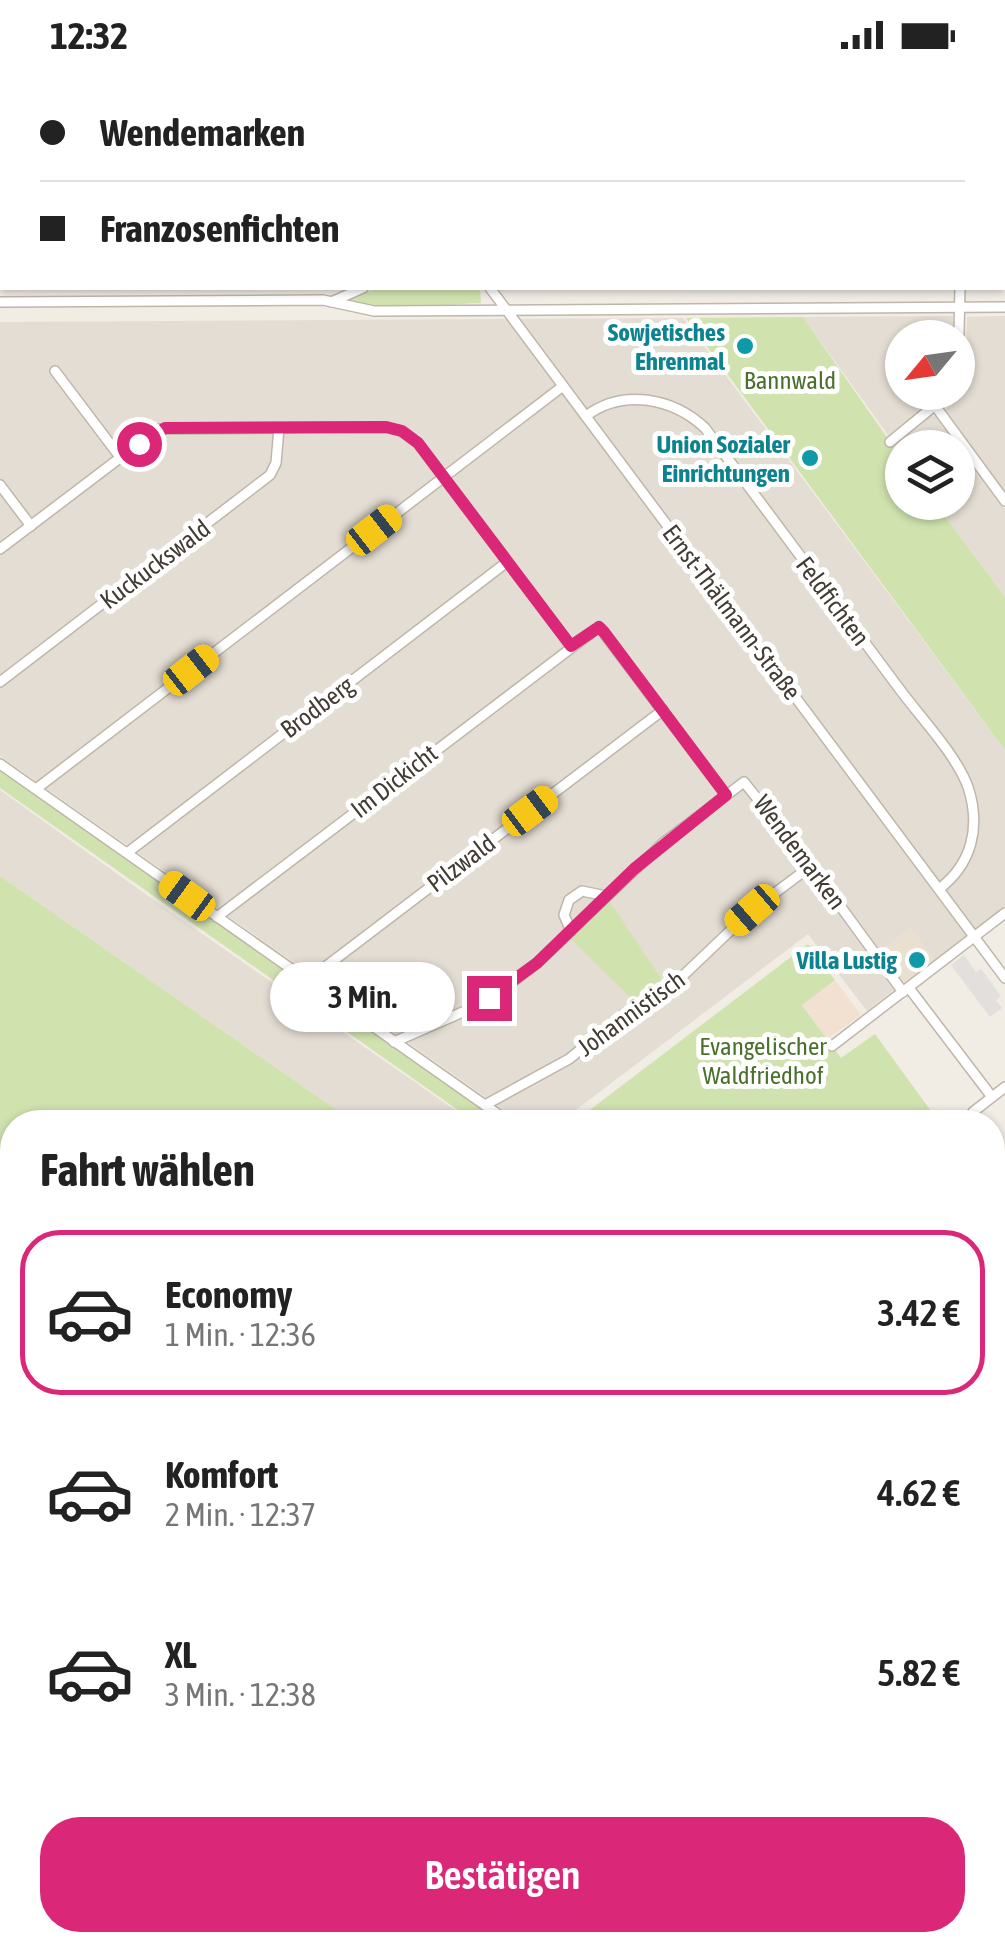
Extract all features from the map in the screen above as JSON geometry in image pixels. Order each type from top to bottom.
[{"type":"street","points":[[52,290],[52,302]]},
{"type":"street","points":[[327,301],[357,290]]},
{"type":"street","name":"Ernst-Thälmann-Straße","points":[[492,290],[1005,978]]},
{"type":"street","points":[[960,290],[960,320]]},
{"type":"street","points":[[0,302],[327,301],[374,311],[788,306],[1005,308]]},
{"type":"street","points":[[55,371],[120,458]]},
{"type":"street","points":[[36,789],[564,386]]},
{"type":"street","name":"Feldfichten","points":[[586,416],[603,406],[638,399],[666,404],[693,417],[884,668],[962,773],[971,798],[974,832],[969,854],[960,870],[939,890]]},
{"type":"street","points":[[906,430],[933,410]]},
{"type":"street","points":[[937,410],[1005,501]]},
{"type":"street","points":[[0,549],[165,428],[392,428],[418,443],[571,646]]},
{"type":"street","name":"Kuckuckswald","points":[[0,682],[270,476],[276,463],[279,428]]},
{"type":"street","points":[[0,485],[30,526]]},
{"type":"street","name":"Brodberg","points":[[127,852],[507,562]]},
{"type":"street","name":"Wendemarken","points":[[571,646],[599,627],[726,795],[739,784],[747,783],[992,1097]]},
{"type":"street","name":"Im Dickicht","points":[[217,918],[571,646]]},
{"type":"street","name":"Pilzwald","points":[[308,980],[663,710]]},
{"type":"street","points":[[0,764],[492,1110]]},
{"type":"street","points":[[394,1042],[472,1008],[537,963],[663,844],[726,795]]},
{"type":"street","name":"Johannistisch","points":[[485,1105],[569,1059],[638,1004],[669,989],[752,910],[811,866]]},
{"type":"street","points":[[571,931],[564,915],[569,900],[582,891],[606,896]]},
{"type":"street","points":[[832,1046],[1005,913]]},
{"type":"street","points":[[976,1110],[1005,1087]]},
{"type":"shaded area","points":[[953,316],[953,320],[885,320],[885,410],[921,410],[895,430],[885,431],[803,317]]},
{"type":"shaded area","points":[[1005,316],[1005,491],[975,450],[975,430],[960,430],[945,410],[975,410],[975,320],[967,317]]},
{"type":"shaded area","points":[[683,318],[1005,750],[1005,906],[934,960],[911,928],[880,951],[903,983],[867,1011],[808,934],[576,1110],[504,1110],[0,756],[0,322]]},
{"type":"shaded area","points":[[931,416],[946,430],[915,430]]},
{"type":"shaded area","points":[[975,469],[1005,509],[1005,597],[948,520],[975,520]]},
{"type":"shaded area","points":[[0,790],[455,1110],[337,1110],[0,876]]},
{"type":"shaded area","points":[[911,928],[934,960],[903,983],[880,951]]},
{"type":"shaded area","points":[[964,955],[976,972],[981,969],[1001,996],[996,1000],[1002,1008],[990,1017],[951,965]]},
{"type":"shaded area","points":[[835,980],[861,1015],[827,1039],[802,1004]]},
{"type":"green space","points":[[375,290],[480,290],[481,303],[388,306],[341,298]]},
{"type":"green space","name":"Bannwald","points":[[803,317],[885,435],[885,520],[948,520],[1005,597],[1005,750],[686,318]]},
{"type":"green space","points":[[0,764],[492,1110],[458,1110],[0,788]]},
{"type":"green space","points":[[0,876],[337,1110],[0,1110]]},
{"type":"green space","points":[[610,902],[664,983],[635,1002],[571,939]]},
{"type":"green space","name":"Evangelischer Waldfriedhof","points":[[808,944],[835,980],[802,1005],[841,1058],[875,1034],[930,1110],[590,1110]]},
{"type":"place","name":"Sowjetisches Ehrenmal","points":[[745,346]]},
{"type":"place","name":"Union Sozialer Einrichtungen","points":[[810,458]]},
{"type":"place","name":"Villa Lustig","points":[[917,960]]},
{"type":"route","points":[[139,444],[165,428],[386,427],[402,431],[418,443],[571,646],[599,627],[604,632],[726,795],[634,869],[537,963],[489,998]]}]
